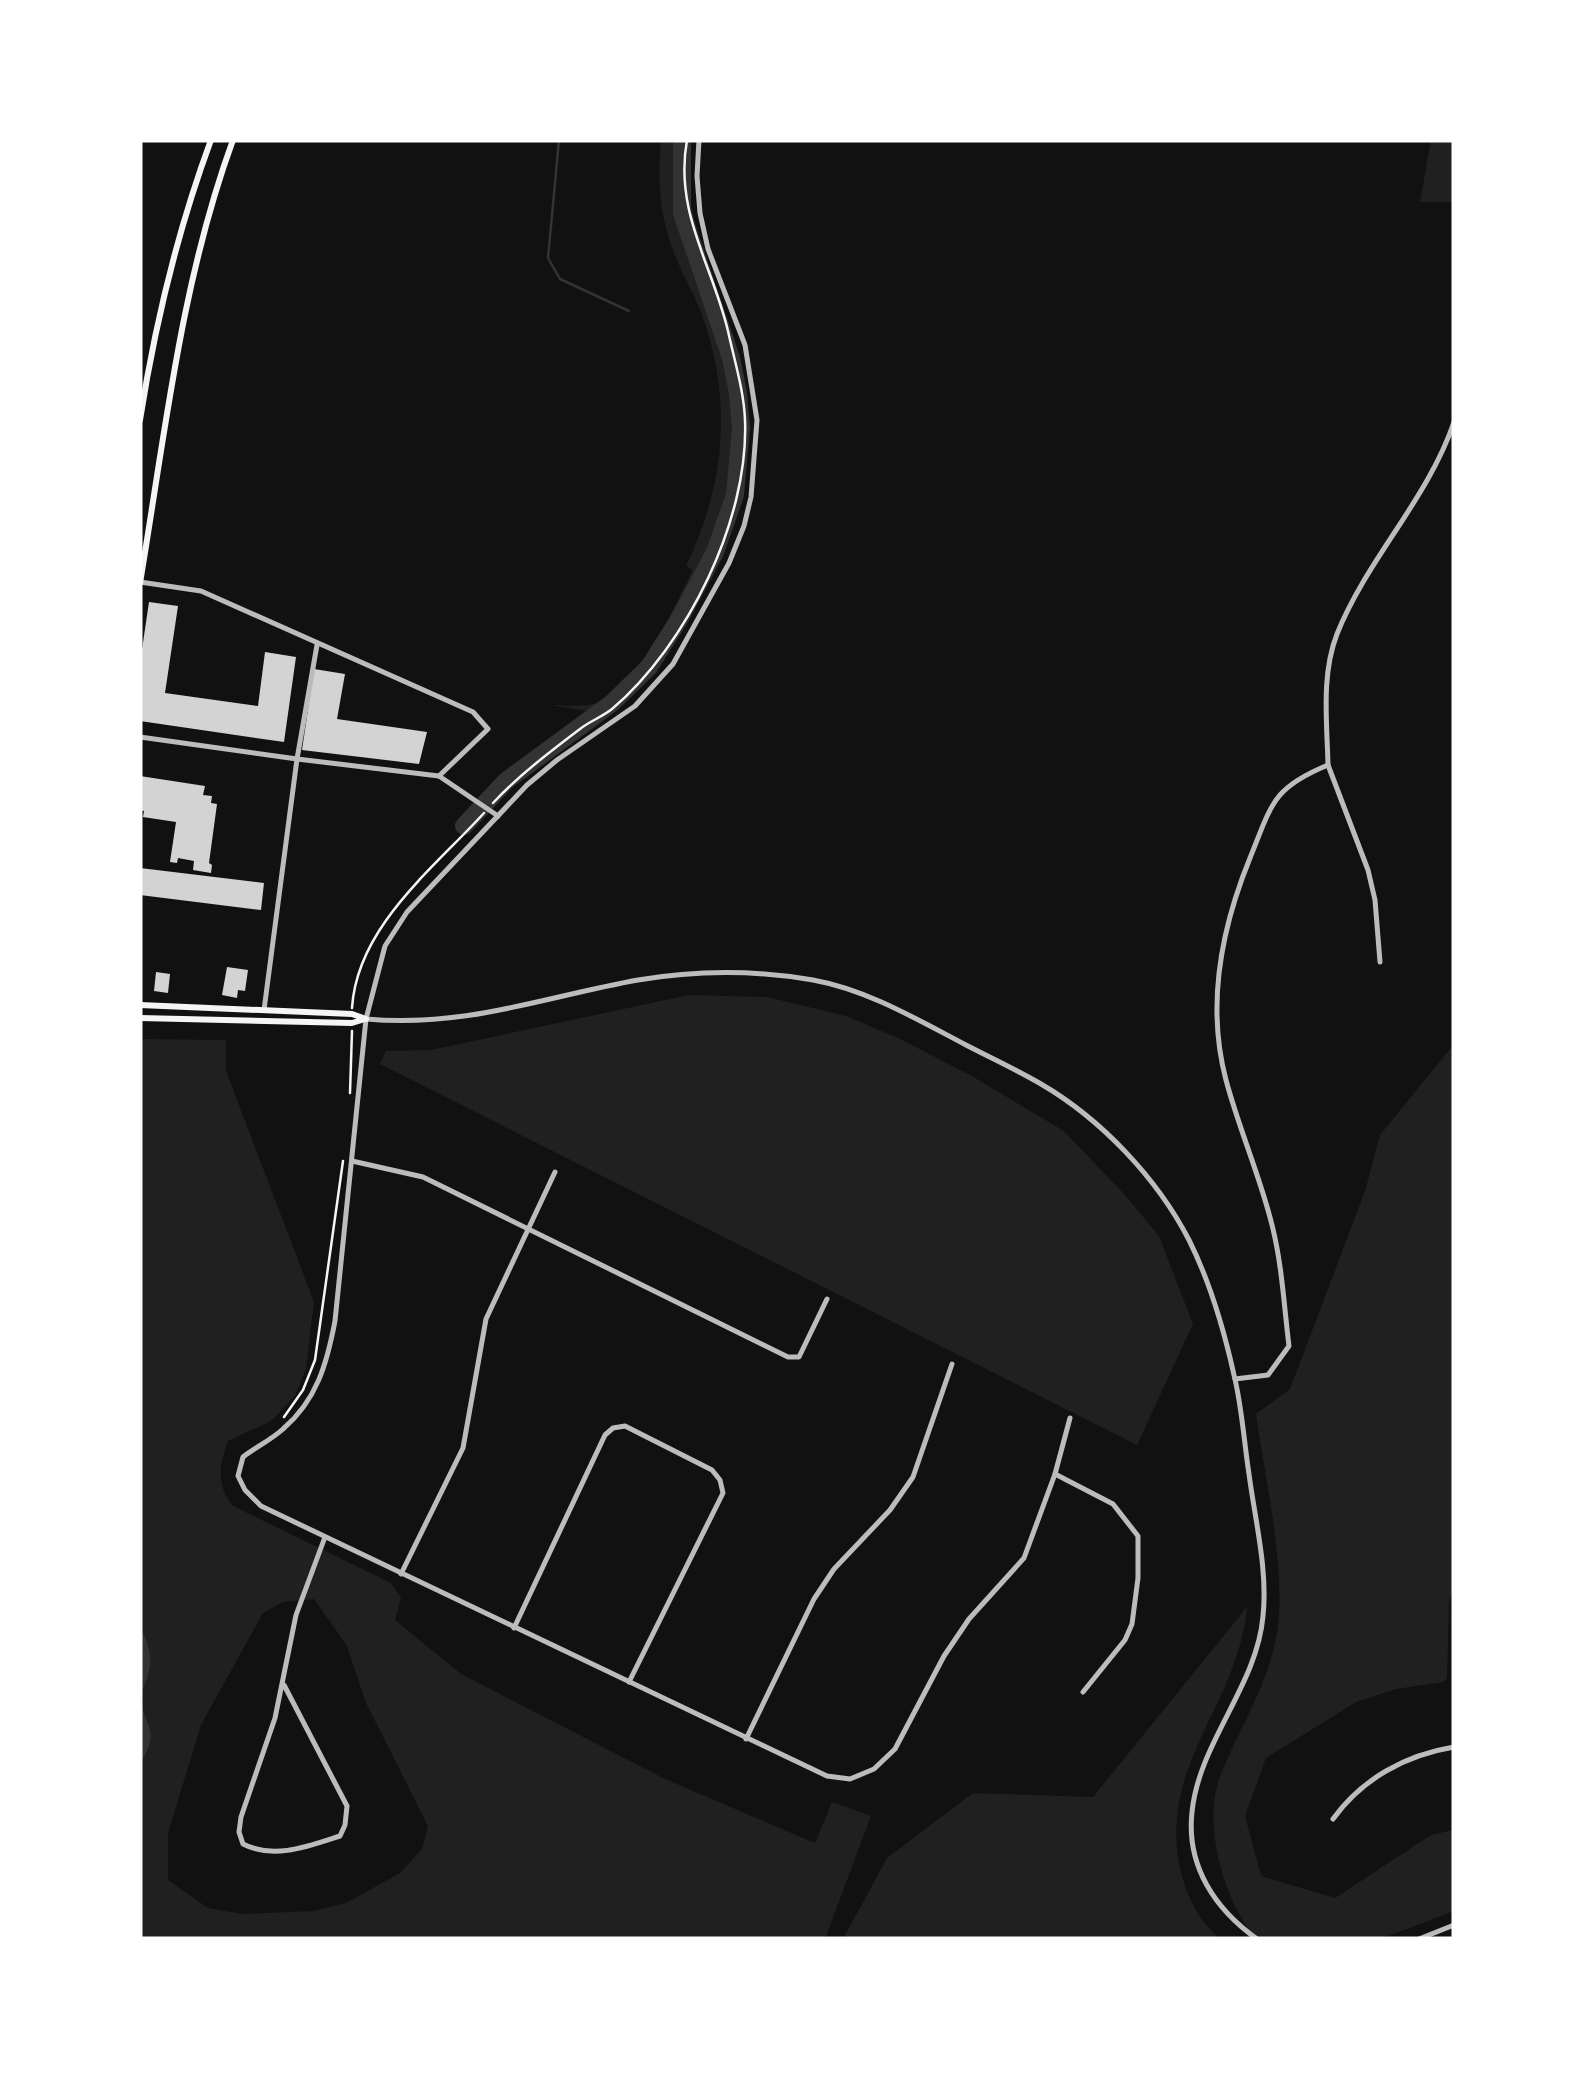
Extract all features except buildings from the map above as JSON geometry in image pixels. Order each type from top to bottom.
[{"type":"main road","points":[[140,420],[153,336],[167,280],[210,140]]},
{"type":"main road","points":[[140,582],[179,342],[212,196],[232,140]]},
{"type":"main road","points":[[140,1005],[352,1014],[366,1018]]},
{"type":"main road","points":[[140,1018],[352,1023],[366,1018]]},
{"type":"street","points":[[699,140],[700,213],[708,248],[745,345],[757,420],[752,496],[744,526],[729,563],[673,664],[635,706],[557,760],[498,816],[407,912],[385,946],[366,1018],[335,1321],[326,1364],[312,1398],[283,1430],[243,1457],[238,1476],[261,1506],[746,1739],[827,1776],[850,1778],[874,1768],[895,1748],[944,1656],[969,1619],[1024,1558],[1070,1418]]},
{"type":"street","points":[[1380,962],[1368,870],[1328,765],[1326,688],[1336,637],[1360,586],[1431,472],[1454,422]]},
{"type":"street","points":[[140,582],[202,591],[473,712],[488,729],[439,776]]},
{"type":"street","points":[[264,1010],[318,645]]},
{"type":"street","points":[[140,737],[439,776],[498,816]]},
{"type":"street","points":[[1236,1379],[1268,1375],[1289,1346],[1273,1227],[1225,1078],[1216,1020],[1220,948],[1245,870],[1274,799],[1295,779],[1328,765]]},
{"type":"street","points":[[366,1018],[436,1020],[508,1011],[637,980],[694,973],[752,972],[817,980],[878,1000],[1043,1085],[1104,1130],[1146,1177],[1188,1240],[1218,1313],[1236,1379],[1262,1568],[1264,1617],[1253,1658],[1201,1773],[1191,1813],[1196,1864],[1214,1901],[1256,1939]]},
{"type":"street","points":[[352,1161],[423,1177],[788,1357],[799,1357],[827,1299]]},
{"type":"street","points":[[401,1574],[463,1448],[486,1320],[555,1172]]},
{"type":"street","points":[[746,1739],[814,1599],[834,1569],[890,1510],[912,1477],[952,1364]]},
{"type":"street","points":[[514,1628],[605,1436],[613,1428],[625,1426],[712,1470],[720,1480],[722,1493],[630,1682]]},
{"type":"street","points":[[1054,1474],[1114,1504],[1138,1536],[1132,1624],[1084,1692]]},
{"type":"street","points":[[284,1686],[348,1806],[340,1836],[300,1849],[258,1852],[243,1844],[239,1832],[241,1817],[284,1686],[286,1654],[296,1615],[325,1537]]},
{"type":"street","points":[[1332,1819],[1350,1795],[1408,1758],[1454,1747]]},
{"type":"street","points":[[1419,1939],[1454,1925]]},
{"type":"path","points":[[352,1014],[358,968],[368,946],[403,902],[504,791],[578,730],[608,712],[649,674],[684,621],[717,558],[734,512],[745,456],[745,416],[727,326],[698,248],[684,188],[688,140]]},
{"type":"path","points":[[350,1106],[352,1023]]},
{"type":"path","points":[[274,1427],[304,1390],[315,1360],[344,1158]]},
{"type":"shaded area","points":[[661,140],[687,140],[695,224],[728,325],[742,391],[744,460],[730,524],[702,587],[651,671],[609,715],[552,705],[588,705],[615,693],[654,645],[693,570],[686,566],[709,505],[720,442],[721,411],[712,347],[663,216]]},
{"type":"shaded area","points":[[1431,140],[1454,140],[1454,202],[1420,202]]},
{"type":"shaded area","points":[[689,995],[767,997],[846,1016],[970,1075],[1064,1131],[1159,1236],[1193,1324],[1137,1445],[380,1064],[386,1051],[431,1050]]},
{"type":"shaded area","points":[[140,1039],[226,1040],[226,1071],[314,1302],[306,1369],[295,1396],[271,1421],[228,1441],[221,1475],[233,1506],[391,1583],[401,1598],[395,1620],[461,1674],[665,1779],[815,1843],[832,1802],[871,1816],[825,1939],[140,1939]],"holes":[[[314,1599],[346,1644],[366,1703],[428,1826],[422,1849],[400,1873],[346,1903],[314,1911],[242,1914],[208,1908],[168,1880],[168,1833],[201,1725],[263,1613],[283,1602]]]},
{"type":"shaded area","points":[[1454,1044],[1454,1581],[1449,1604],[1447,1678],[1444,1682],[1396,1689],[1356,1702],[1266,1758],[1245,1816],[1261,1876],[1335,1898],[1431,1835],[1453,1830],[1454,1911],[1380,1939],[1256,1939],[1244,1923],[1226,1883],[1219,1861],[1214,1815],[1221,1774],[1262,1684],[1278,1626],[1279,1575],[1256,1414],[1290,1389],[1365,1191],[1380,1135]]},
{"type":"shaded area","points":[[1247,1607],[1241,1643],[1189,1768],[1176,1835],[1187,1892],[1201,1918],[1220,1939],[843,1939],[887,1858],[973,1793],[1093,1797]]},
{"type":"shaded area","points":[[140,1628],[150,1661],[140,1694]]},
{"type":"shaded area","points":[[140,1701],[151,1738],[140,1764]]},
{"type":"waterway","points":[[559,140],[548,258],[560,279],[629,311]]},
{"type":"waterway","points":[[464,826],[506,781],[612,703],[649,667],[715,552],[735,495],[741,428],[738,393],[731,358],[682,213],[682,140]]}]
